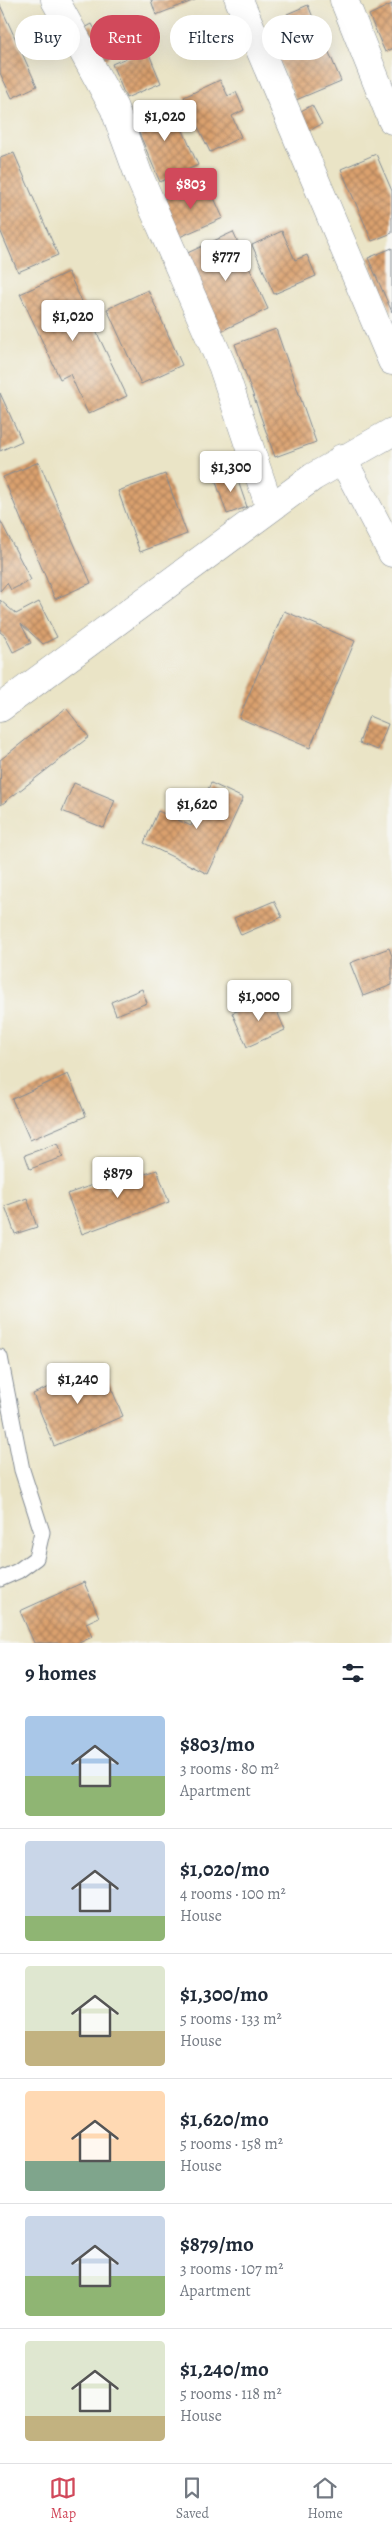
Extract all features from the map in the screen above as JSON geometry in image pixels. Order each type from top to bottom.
[{"type":"street","points":[[55,0],[114,108],[139,176],[222,366],[270,508]]},
{"type":"street","points":[[239,0],[392,361]]},
{"type":"street","points":[[344,0],[392,120]]},
{"type":"street","points":[[0,707],[270,508],[342,458],[392,432]]},
{"type":"street","points":[[342,458],[392,554]]},
{"type":"lane","points":[[0,1358],[22,1470],[42,1532],[36,1558],[18,1571],[0,1579]]},
{"type":"building","points":[[151,0],[195,0],[156,15]]},
{"type":"building","points":[[392,4],[392,49],[385,52],[369,15]]},
{"type":"building","points":[[0,5],[15,38],[15,60],[25,60],[37,86],[12,98],[0,73]]},
{"type":"building","points":[[308,5],[312,15],[287,15]]},
{"type":"building","points":[[90,25],[90,60],[105,60],[93,67],[80,44],[80,31]]},
{"type":"building","points":[[121,60],[152,60],[161,83],[126,98],[112,64]]},
{"type":"building","points":[[279,60],[332,60],[341,81],[296,100]]},
{"type":"building","points":[[220,80],[228,96],[236,92],[244,110],[232,116],[241,137],[210,152],[184,97]]},
{"type":"building","points":[[171,103],[198,165],[160,182],[133,119]]},
{"type":"building","points":[[312,105],[322,124],[298,136],[288,118]]},
{"type":"building","points":[[14,153],[58,255],[18,272],[0,230],[0,158]]},
{"type":"building","points":[[376,154],[392,191],[392,233],[372,241],[341,169]]},
{"type":"building","points":[[206,180],[223,218],[175,239],[158,202]]},
{"type":"building","points":[[282,231],[295,260],[307,255],[316,276],[274,294],[252,245]]},
{"type":"building","points":[[233,232],[268,309],[219,332],[183,255]]},
{"type":"building","points":[[392,248],[392,312],[368,258]]},
{"type":"building","points":[[68,272],[127,396],[88,414],[70,374],[60,379],[20,294]]},
{"type":"building","points":[[148,290],[182,365],[141,384],[107,309]]},
{"type":"building","points":[[276,329],[316,442],[275,457],[235,344]]},
{"type":"building","points":[[0,393],[22,441],[0,451]]},
{"type":"building","points":[[39,462],[91,583],[55,599],[3,477]]},
{"type":"building","points":[[235,472],[247,507],[227,514],[215,479]]},
{"type":"building","points":[[165,474],[187,534],[140,552],[118,491]]},
{"type":"building","points":[[0,520],[31,580],[11,590],[7,583],[0,591]]},
{"type":"building","points":[[0,600],[16,614],[39,602],[57,637],[43,644],[21,624],[31,643],[13,652],[5,636],[0,632]]},
{"type":"building","points":[[284,611],[355,641],[310,748],[239,718]]},
{"type":"building","points":[[66,708],[89,737],[1,805],[0,760]]},
{"type":"building","points":[[369,716],[388,724],[378,750],[359,743]]},
{"type":"building","points":[[74,783],[115,800],[104,828],[62,811]]},
{"type":"building","points":[[211,783],[243,798],[208,874],[144,843],[158,811],[191,826]]},
{"type":"building","points":[[274,901],[282,917],[241,935],[234,918]]},
{"type":"building","points":[[389,948],[392,956],[392,985],[363,996],[350,963]]},
{"type":"building","points":[[142,989],[147,1003],[116,1015],[111,1002]]},
{"type":"building","points":[[271,997],[285,1030],[247,1047],[232,1013]]},
{"type":"building","points":[[68,1074],[86,1116],[30,1140],[12,1099]]},
{"type":"building","points":[[58,1143],[63,1157],[30,1169],[25,1155]]},
{"type":"building","points":[[141,1162],[145,1174],[157,1170],[169,1202],[82,1234],[67,1194],[104,1181],[107,1189],[127,1182],[122,1169]]},
{"type":"building","points":[[27,1198],[37,1227],[15,1234],[5,1206]]},
{"type":"building","points":[[101,1364],[123,1416],[54,1446],[33,1394]]},
{"type":"building","points":[[84,1582],[99,1617],[86,1623],[92,1637],[79,1643],[34,1643],[20,1611]]}]
